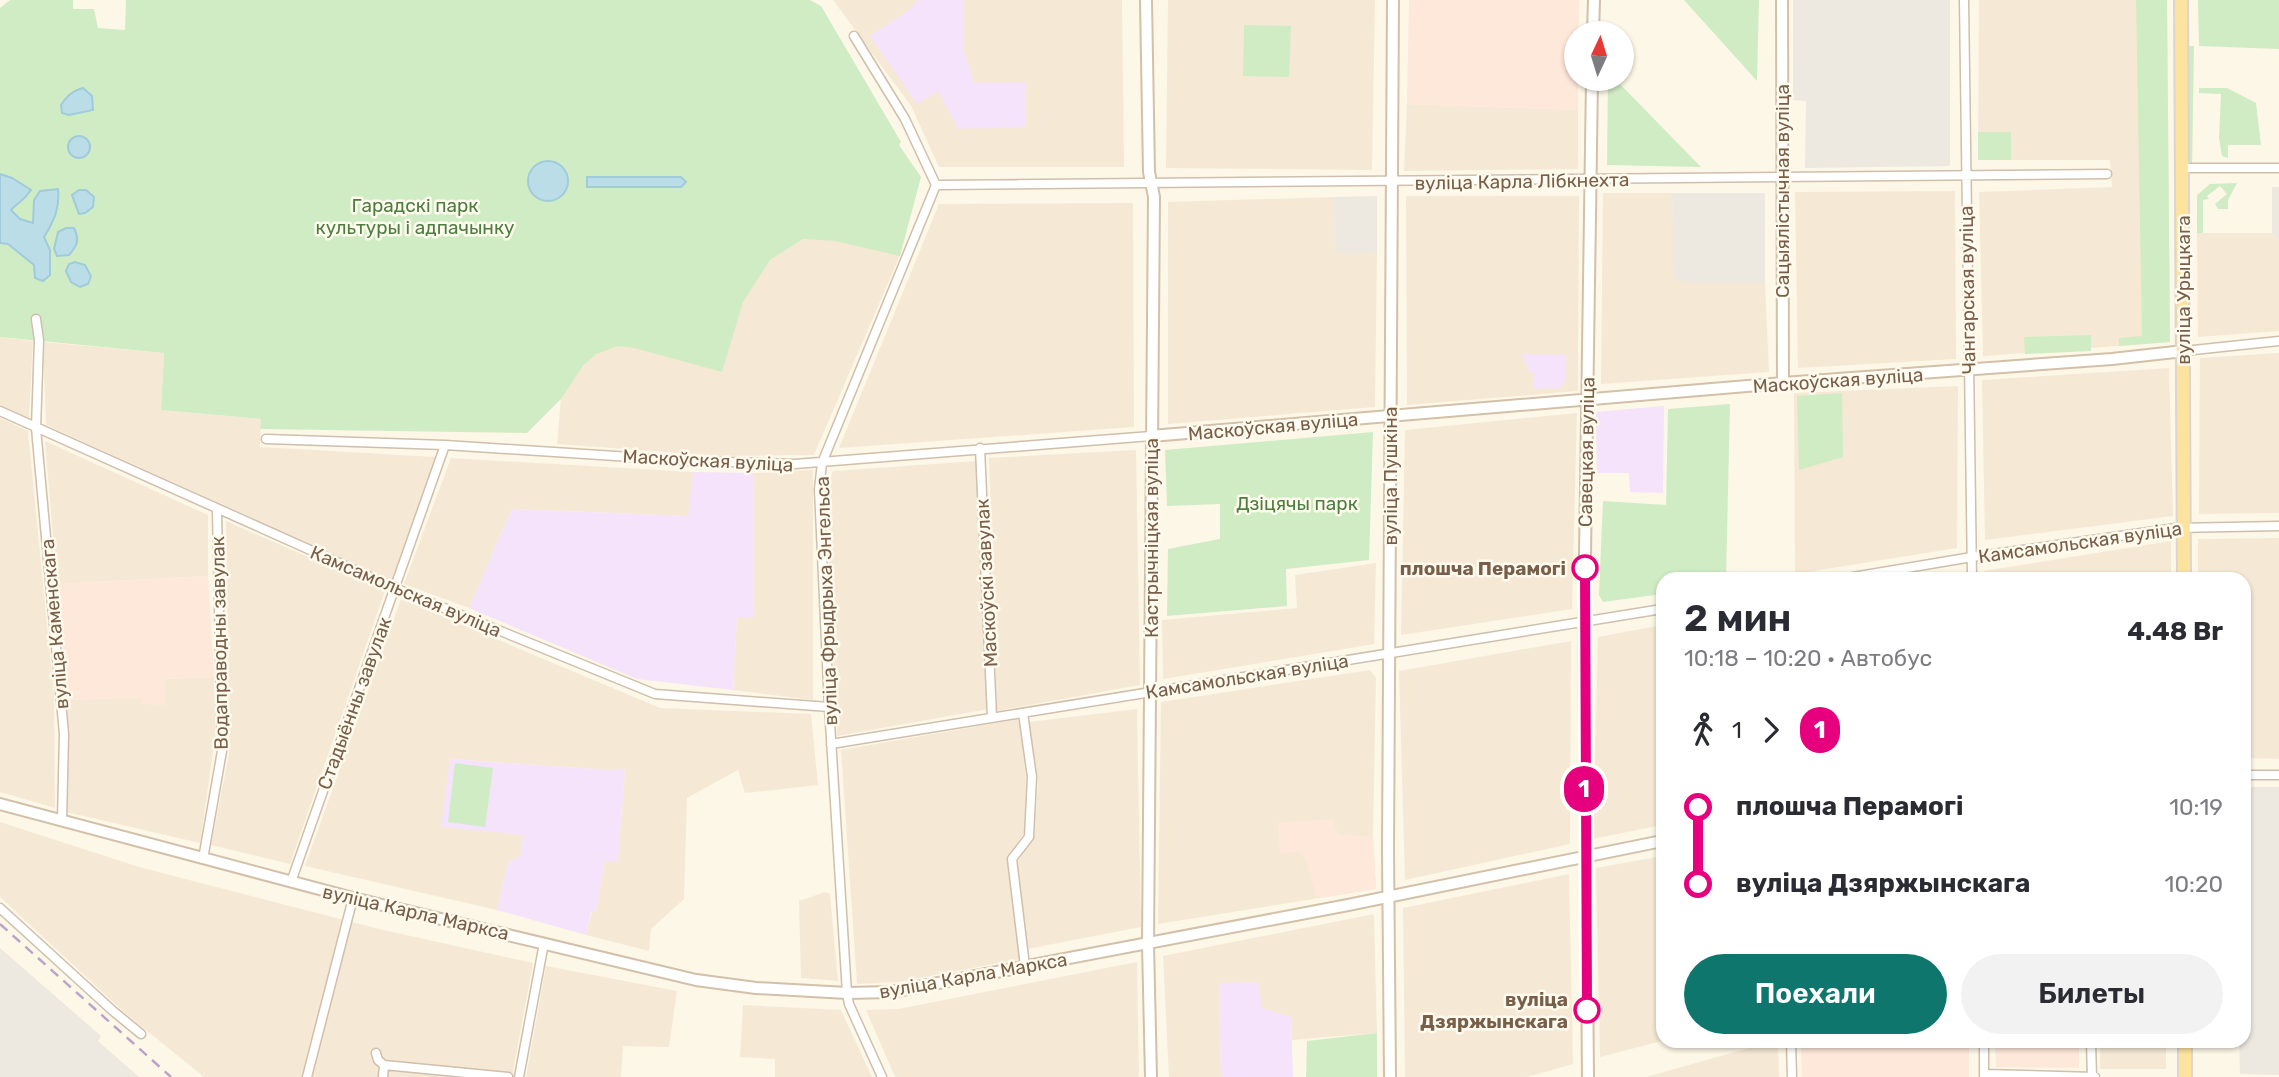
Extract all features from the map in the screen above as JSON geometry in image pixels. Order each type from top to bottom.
[{"type":"main road","name":"Кастрычніцкая вуліца","points":[[1146,0],[1149,172],[1154,197],[1148,944],[1151,1077]]},
{"type":"main road","name":"вуліца Пушкіна","points":[[1390,1077],[1388,897],[1393,0]]},
{"type":"main road","points":[[1593,21],[1594,0]]},
{"type":"main road","name":"Сацыялістычная вуліца","points":[[1782,0],[1783,383]]},
{"type":"main road","name":"вуліца Урыцкага","points":[[2181,0],[2185,572]]},
{"type":"main road","name":"Савецкая вуліца","points":[[1586,1077],[1584,622],[1592,91]]},
{"type":"main road","name":"Маскоўская вуліца","points":[[1151,436],[2184,351]]},
{"type":"main road","name":"вуліца Карла Маркса","points":[[0,804],[353,898],[696,980],[756,988],[848,993],[891,992],[1148,944],[1656,842]]},
{"type":"main road","points":[[2185,1048],[2185,1077]]},
{"type":"street","name":"Чангарская вуліца","points":[[1964,0],[1972,572]]},
{"type":"street","points":[[854,36],[905,119],[936,185]]},
{"type":"street","points":[[2183,169],[2279,168]]},
{"type":"street","name":"вуліца Карла Лібкнехта","points":[[936,185],[2107,174]]},
{"type":"street","name":"вуліца Фрыдрыха Энгельса","points":[[882,1077],[849,1004],[828,707],[819,489],[822,463],[936,185]]},
{"type":"street","name":"вуліца Каменскага","points":[[36,319],[39,340],[36,428],[64,734],[62,821]]},
{"type":"street","name":"Маскоўская вуліца","points":[[2184,351],[2279,341]]},
{"type":"street","name":"Камсамольская вуліца","points":[[0,411],[396,588],[655,694],[828,707]]},
{"type":"street","name":"Маскоўская вуліца","points":[[266,439],[445,444],[759,464],[822,463],[1151,436]]},
{"type":"street","name":"Стадыённы завулак","points":[[291,882],[445,444]]},
{"type":"street","name":"Маскоўскі завулак","points":[[980,448],[992,717]]},
{"type":"street","name":"Водаправодны завулак","points":[[203,859],[222,751],[217,510]]},
{"type":"street","name":"Камсамольская вуліца","points":[[1882,572],[2184,527],[2279,526]]},
{"type":"street","name":"Камсамольская вуліца","points":[[831,744],[1656,610]]},
{"type":"street","points":[[1023,713],[1032,777],[1029,837],[1012,859],[1025,966]]},
{"type":"street","points":[[2251,775],[2279,775]]},
{"type":"street","points":[[307,1077],[353,898]]},
{"type":"street","points":[[0,908],[141,1034]]},
{"type":"street","points":[[520,1077],[544,943]]},
{"type":"street","points":[[1791,1048],[1792,1077]]},
{"type":"street","points":[[1983,1048],[1984,1075],[2093,1077],[2091,1048]]},
{"type":"street","points":[[376,1053],[378,1060],[384,1065],[447,1074],[508,1077]]},
{"type":"street","points":[[383,1077],[384,1065]]},
{"type":"shaded area","points":[[833,0],[1122,0],[1124,167],[939,167],[911,106]]},
{"type":"shaded area","points":[[918,0],[964,0],[963,47],[974,83],[1026,82],[1026,127],[958,129],[938,91],[917,104],[870,36],[906,12]]},
{"type":"shaded area","points":[[1168,0],[1375,0],[1372,170],[1166,168]]},
{"type":"shaded area","points":[[1409,0],[1579,0],[1579,21],[1564,21],[1564,91],[1578,91],[1578,110],[1407,104]]},
{"type":"shaded area","points":[[1793,0],[1950,0],[1950,166],[1805,168],[1806,101],[1793,100]]},
{"type":"shaded area","points":[[1979,0],[2167,0],[2170,342],[1983,356],[1979,192],[2112,187],[2110,160],[1978,160]]},
{"type":"shaded area","points":[[1407,104],[1578,110],[1578,169],[1404,171]]},
{"type":"shaded area","points":[[2272,187],[2279,187],[2279,240],[2272,233]]},
{"type":"shaded area","points":[[1955,191],[1956,359],[1798,368],[1795,192]]},
{"type":"shaded area","points":[[1603,193],[1672,193],[1673,224],[1697,283],[1765,283],[1769,372],[1601,384]]},
{"type":"shaded area","points":[[1672,193],[1765,193],[1765,283],[1697,283],[1674,280]]},
{"type":"shaded area","points":[[1377,196],[1377,253],[1335,254],[1334,197]]},
{"type":"shaded area","points":[[1406,196],[1579,196],[1578,391],[1407,405]]},
{"type":"shaded area","points":[[1334,197],[1335,253],[1377,253],[1375,407],[1168,424],[1168,202]]},
{"type":"shaded area","points":[[1133,203],[1134,427],[839,448],[939,204]]},
{"type":"shaded area","points":[[2197,233],[2272,233],[2279,240],[2279,331],[2198,337]]},
{"type":"shaded area","points":[[802,238],[836,241],[900,255],[814,455],[720,456],[557,444],[561,399],[573,377],[596,353],[742,301],[770,259]]},
{"type":"shaded area","points":[[0,337],[33,341],[29,418],[0,405]]},
{"type":"shaded area","points":[[43,342],[164,353],[161,410],[261,419],[260,447],[436,457],[393,581],[46,425]]},
{"type":"shaded area","points":[[2279,353],[2279,513],[2199,514],[2200,358]]},
{"type":"shaded area","points":[[1521,354],[1566,355],[1566,381],[1560,388],[1533,389],[1533,372],[1528,372]]},
{"type":"shaded area","points":[[2169,368],[2173,516],[1985,540],[1982,380]]},
{"type":"shaded area","points":[[1958,386],[1957,548],[1795,572],[1794,393]]},
{"type":"shaded area","points":[[1664,406],[1663,493],[1630,492],[1629,473],[1597,473],[1596,412]]},
{"type":"shaded area","points":[[1577,413],[1572,609],[1401,635],[1405,430]]},
{"type":"shaded area","points":[[0,418],[28,431],[54,696],[55,808],[0,792]]},
{"type":"shaded area","points":[[45,441],[208,515],[208,576],[57,584]]},
{"type":"shaded area","points":[[1136,450],[1140,685],[997,711],[989,458]]},
{"type":"shaded area","points":[[451,458],[693,472],[689,516],[512,509],[469,608],[404,584]]},
{"type":"shaded area","points":[[977,461],[989,709],[837,736],[825,492],[833,471]]},
{"type":"shaded area","points":[[813,470],[813,700],[733,690],[737,617],[754,617],[753,473]]},
{"type":"shaded area","points":[[693,472],[753,473],[754,617],[737,617],[733,690],[637,679],[469,608],[512,509],[688,516]]},
{"type":"shaded area","points":[[226,521],[385,591],[290,864],[211,845],[229,754]]},
{"type":"shaded area","points":[[2279,538],[2279,759],[2251,758],[2251,572],[2198,572],[2198,539]]},
{"type":"shaded area","points":[[2171,541],[2171,572],[1984,571]]},
{"type":"shaded area","points":[[1376,563],[1374,644],[1163,679],[1162,620],[1297,608],[1295,575]]},
{"type":"shaded area","points":[[208,576],[214,677],[166,679],[164,705],[142,704],[142,697],[67,700],[57,584]]},
{"type":"shaded area","points":[[401,599],[660,708],[811,714],[818,785],[745,793],[738,770],[687,798],[684,899],[651,929],[649,951],[586,935],[592,911],[596,912],[605,861],[618,861],[625,769],[450,759],[523,835],[521,855],[508,863],[497,910],[305,866]]},
{"type":"shaded area","points":[[1656,626],[1656,826],[1593,839],[1598,637]]},
{"type":"shaded area","points":[[1571,641],[1570,844],[1405,880],[1399,671]]},
{"type":"shaded area","points":[[1370,670],[1376,678],[1373,837],[1376,889],[1158,924],[1161,702]]},
{"type":"shaded area","points":[[214,677],[216,731],[200,843],[66,812],[69,759],[67,700],[142,697],[164,704],[165,679]]},
{"type":"shaded area","points":[[1137,709],[1141,927],[1027,949],[1017,863],[1035,835],[1038,780],[1029,722]]},
{"type":"shaded area","points":[[1019,719],[1026,779],[1024,833],[1008,856],[1020,959],[898,982],[857,984],[841,750]]},
{"type":"shaded area","points":[[450,759],[625,769],[618,862],[605,861],[596,912],[591,912],[586,935],[497,910],[508,863],[521,855],[523,835],[441,827]]},
{"type":"shaded area","points":[[2251,787],[2279,787],[2279,1075],[2240,1074],[2239,1048],[2251,1048]]},
{"type":"shaded area","points":[[1332,819],[1338,834],[1373,837],[1376,889],[1316,898],[1307,862],[1300,852],[1280,853],[1278,823]]},
{"type":"shaded area","points":[[0,822],[139,867],[379,929],[533,963],[512,1077],[204,1077],[125,1013],[0,897]]},
{"type":"shaded area","points":[[1656,857],[1656,1043],[1600,1057],[1596,868]]},
{"type":"shaded area","points":[[1569,874],[1573,1064],[1527,1077],[1405,1077],[1403,908]]},
{"type":"shaded area","points":[[825,892],[830,894],[838,981],[801,978],[799,901]]},
{"type":"shaded area","points":[[1374,914],[1377,1033],[1292,1040],[1291,1018],[1262,1008],[1219,983],[1221,1077],[1169,1077],[1163,956]]},
{"type":"shaded area","points":[[0,948],[101,1036],[98,1041],[139,1077],[0,1077]]},
{"type":"shaded area","points":[[1137,962],[1139,1077],[895,1077],[866,1010],[898,1009]]},
{"type":"shaded area","points":[[546,966],[677,991],[669,1047],[623,1046],[621,1077],[526,1077]]},
{"type":"shaded area","points":[[1258,982],[1262,1008],[1291,1017],[1293,1077],[1221,1077],[1219,983]]},
{"type":"shaded area","points":[[743,1005],[841,1010],[872,1077],[775,1077],[775,1059],[740,1057]]},
{"type":"shaded area","points":[[1749,1048],[1778,1048],[1779,1077],[1646,1077]]},
{"type":"shaded area","points":[[1801,1048],[1969,1048],[1969,1077],[1802,1077]]},
{"type":"shaded area","points":[[1995,1048],[2079,1048],[2079,1068],[1996,1067]]},
{"type":"shaded area","points":[[2100,1048],[2166,1048],[2166,1069],[2100,1069]]},
{"type":"green space","name":"Гарадскі парк культуры і адпачынку","points":[[10,0],[73,0],[73,9],[94,9],[98,28],[125,30],[126,0],[810,0],[821,6],[901,142],[899,145],[921,177],[900,256],[835,241],[803,239],[770,260],[743,302],[722,372],[618,346],[596,354],[583,366],[561,399],[527,433],[260,429],[261,419],[161,410],[164,353],[0,337],[0,8]]},
{"type":"green space","points":[[1684,0],[1759,0],[1757,81]]},
{"type":"green space","points":[[2136,0],[2167,0],[2170,342],[2119,346],[2119,338],[2142,336]]},
{"type":"green space","points":[[2198,0],[2279,0],[2279,49],[2199,46]]},
{"type":"green space","points":[[1244,25],[1291,26],[1289,77],[1243,76]]},
{"type":"green space","points":[[2182,46],[2194,46],[2192,168],[2183,168]]},
{"type":"green space","points":[[2199,88],[2227,88],[2256,103],[2261,145],[2228,145],[2228,158],[2222,156],[2219,138],[2221,94],[2199,93]]},
{"type":"green space","points":[[1608,91],[1627,91],[1701,167],[1607,165]]},
{"type":"green space","points":[[1978,132],[2011,132],[2011,160],[1978,160]]},
{"type":"green space","points":[[2237,183],[2228,200],[2228,209],[2218,209],[2215,204],[2227,194],[2220,186],[2207,196],[2209,199],[2203,200],[2203,233],[2197,233],[2197,195],[2210,184]]},
{"type":"green space","points":[[2091,335],[2091,351],[2025,354],[2024,337]]},
{"type":"green space","points":[[1842,393],[1843,457],[1799,470],[1797,396]]},
{"type":"green space","points":[[1730,404],[1726,572],[1656,572],[1656,595],[1603,602],[1599,595],[1603,501],[1666,505],[1668,409]]},
{"type":"green space","name":"Дзіцячы парк","points":[[1373,432],[1369,560],[1286,569],[1287,606],[1167,616],[1168,549],[1220,539],[1220,504],[1167,506],[1165,450]]},
{"type":"green space","points":[[455,763],[493,768],[485,827],[448,822]]},
{"type":"green space","points":[[1377,1033],[1377,1077],[1306,1077],[1307,1041]]},
{"type":"water","points":[[83,88],[92,96],[93,110],[69,115],[62,113],[61,105],[65,99]]},
{"type":"water","points":[[79,136],[87,139],[90,147],[87,155],[79,158],[71,155],[68,147],[71,139]]},
{"type":"water","points":[[548,161],[562,167],[568,181],[562,195],[548,201],[534,195],[528,181],[534,167]]},
{"type":"water","points":[[0,174],[31,190],[11,210],[20,219],[33,223],[34,200],[40,191],[58,189],[55,214],[44,237],[50,250],[50,275],[43,281],[35,278],[34,265],[8,244],[0,243]]},
{"type":"water","points":[[587,177],[681,177],[686,182],[681,187],[587,187]]},
{"type":"water","points":[[79,190],[86,190],[94,197],[93,207],[79,214],[72,195]]},
{"type":"water","points":[[74,228],[77,243],[69,255],[57,256],[54,249],[58,232]]},
{"type":"water","points":[[75,262],[85,265],[91,276],[88,284],[80,287],[71,282],[66,271],[69,264]]},
{"type":"railway","points":[[0,924],[171,1077]]},
{"type":"bus line","name":"1","points":[[1585,568],[1584,857],[1587,1010]]},
{"type":"place","name":"плошча Перамогі","points":[[1585,568]]},
{"type":"place","name":"вуліца Дзяржынскага","points":[[1587,1010]]}]
